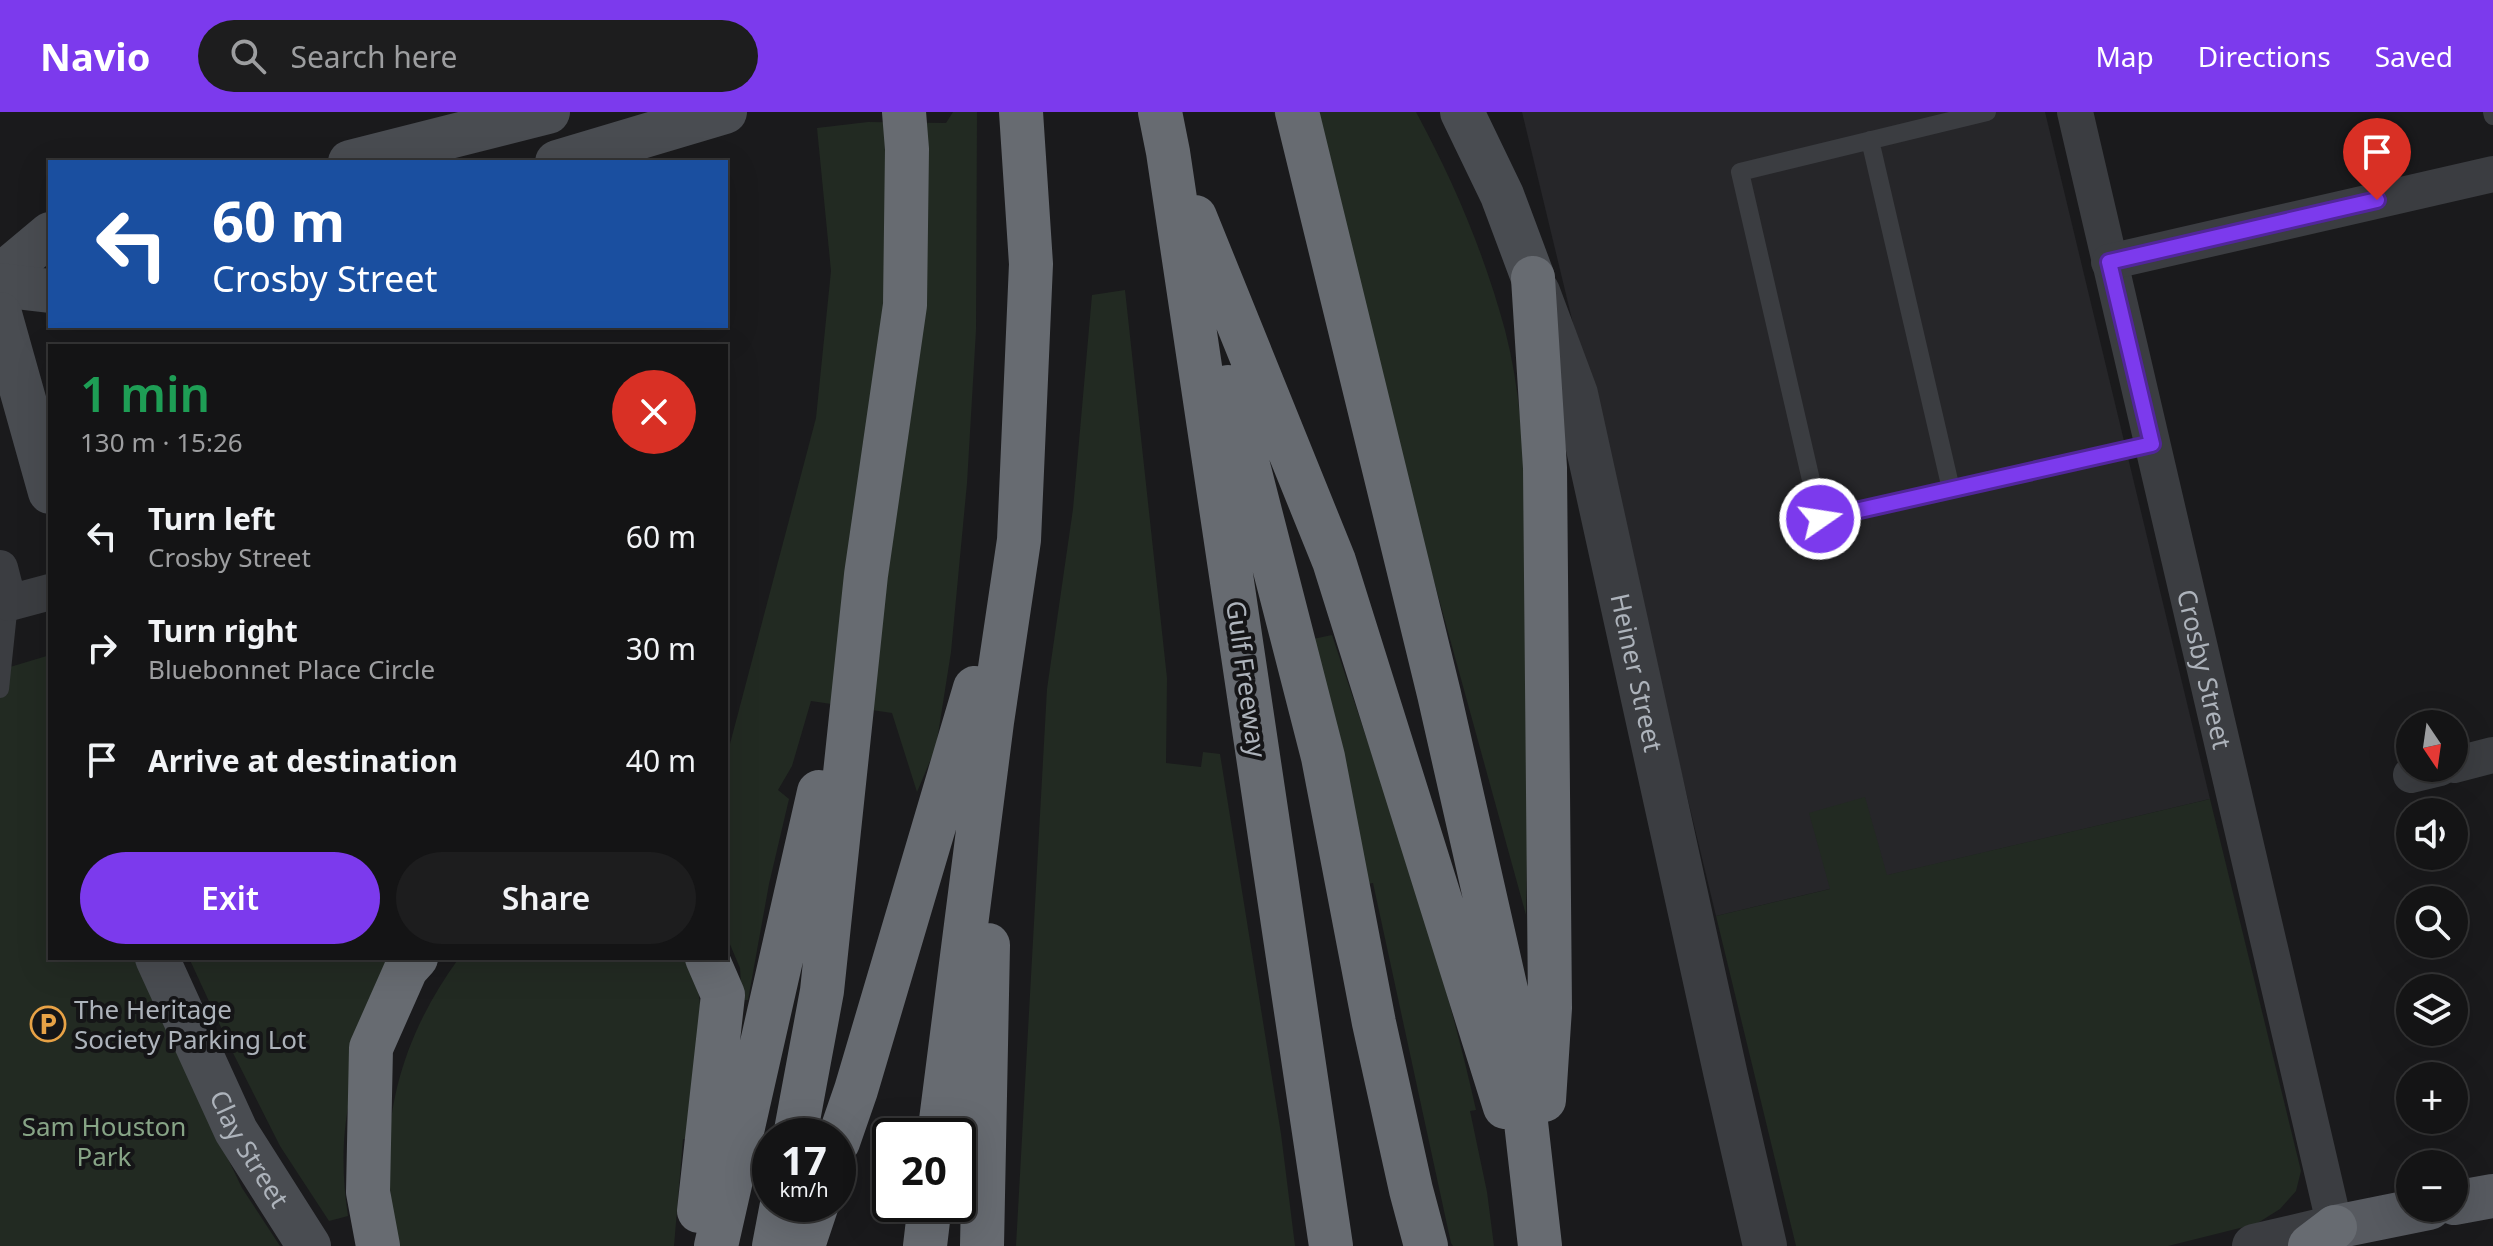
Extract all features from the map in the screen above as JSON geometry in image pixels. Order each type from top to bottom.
[{"type":"highway","points":[[716,1246],[837,754],[905,305],[907,149],[904,112]]},
{"type":"highway","points":[[941,1118],[992,722],[1019,540],[1031,264],[1021,112]]},
{"type":"highway","points":[[1297,112],[1439,694],[1516,1034],[1538,1228]]},
{"type":"highway","points":[[1164,132],[1334,561],[1538,1228]]},
{"type":"highway","points":[[1164,132],[1323,757],[1374,1023],[1426,1246]]},
{"type":"highway","name":"Gulf Freeway","points":[[1164,132],[1331,1246]]},
{"type":"highway","points":[[1533,278],[1545,468],[1550,1008],[1538,1228]]},
{"type":"highway","points":[[846,1118],[1019,540]]},
{"type":"highway","points":[[982,1246],[992,722]]},
{"type":"highway","points":[[798,1118],[822,991],[837,754]]},
{"type":"highway","points":[[378,1246],[368,1192],[371,1048],[406,969],[414,960]]},
{"type":"highway","points":[[696,1246],[723,995],[708,960]]},
{"type":"highway","points":[[774,1246],[779,1222]]},
{"type":"highway","points":[[803,1246],[811,1222]]},
{"type":"highway","points":[[925,1246],[928,1222]]},
{"type":"main road","points":[[366,160],[439,151],[548,112]]},
{"type":"main road","points":[[564,160],[725,112]]},
{"type":"main road","name":"Heiner Street","points":[[1473,120],[1533,278]]},
{"type":"main road","points":[[0,276],[48,236]]},
{"type":"main road","points":[[0,285],[48,291]]},
{"type":"main road","points":[[0,314],[48,485]]},
{"type":"main road","name":"Clay Street","points":[[158,960],[236,1131],[309,1246]]},
{"type":"main road","points":[[2468,1200],[2493,1196]]},
{"type":"main road","points":[[2322,1236],[2396,1217]]},
{"type":"street","name":"Crosby Street","points":[[2075,112],[2152,444],[2322,1236]]},
{"type":"street","points":[[2109,262],[2493,174]]},
{"type":"street","name":"Heiner Street","points":[[1533,278],[1576,394],[1765,1246]]},
{"type":"street","points":[[0,568],[3,605],[48,593]]},
{"type":"street","points":[[2468,761],[2493,755]]},
{"type":"street","points":[[2254,1246],[2322,1236]]},
{"type":"lane","points":[[1987,112],[1740,172],[1820,519],[2152,444]]},
{"type":"lane","points":[[1870,140],[1951,489]]},
{"type":"lane","points":[[0,689],[3,605]]},
{"type":"shaded area","points":[[1522,112],[2045,112],[2210,799],[1716,916]]},
{"type":"green space","points":[[953,112],[977,112],[976,330],[967,483],[951,652],[936,747],[917,792],[892,713],[811,701],[792,766],[778,790],[789,799],[769,884],[748,1000],[742,1000],[740,968],[728,940],[728,751],[816,418],[831,271],[817,128],[868,122],[946,123]]},
{"type":"green space","points":[[1273,112],[1416,112],[1467,218],[1497,301],[1516,382],[1525,487],[1529,681],[1526,915],[1336,225]]},
{"type":"green space","points":[[1125,290],[1167,678],[1166,763],[1201,767],[1203,752],[1220,754],[1281,1134],[1295,1246],[1016,1246],[1047,689],[1073,509],[1092,295]]},
{"type":"green space","points":[[1332,635],[1410,871],[1462,1050],[1476,1110],[1470,1111],[1487,1192],[1494,1246],[1453,1246],[1451,1243],[1373,883],[1367,884],[1313,639]]},
{"type":"green space","name":"Sam Houston Park","points":[[48,656],[48,960],[138,960],[177,1053],[242,1188],[280,1246],[0,1246],[0,670]]},
{"type":"green space","points":[[1865,797],[1887,875],[2210,799],[2301,1171],[2296,1191],[2280,1209],[2256,1224],[2168,1246],[1796,1246],[1716,916],[1830,889],[1809,813]]},
{"type":"green space","points":[[190,960],[399,960],[362,1053],[347,1113],[344,1179],[348,1216],[329,1221],[280,1146]]},
{"type":"green space","points":[[458,960],[688,960],[700,999],[700,1047],[690,1139],[683,1139],[674,1246],[400,1246],[392,1207],[389,1169],[395,1095],[419,1025]]},
{"type":"place","name":"The Heritage Society Parking Lot","points":[[48,1024]]},
{"type":"route","points":[[1820,519],[2152,444],[2109,262],[2377,200]]}]
